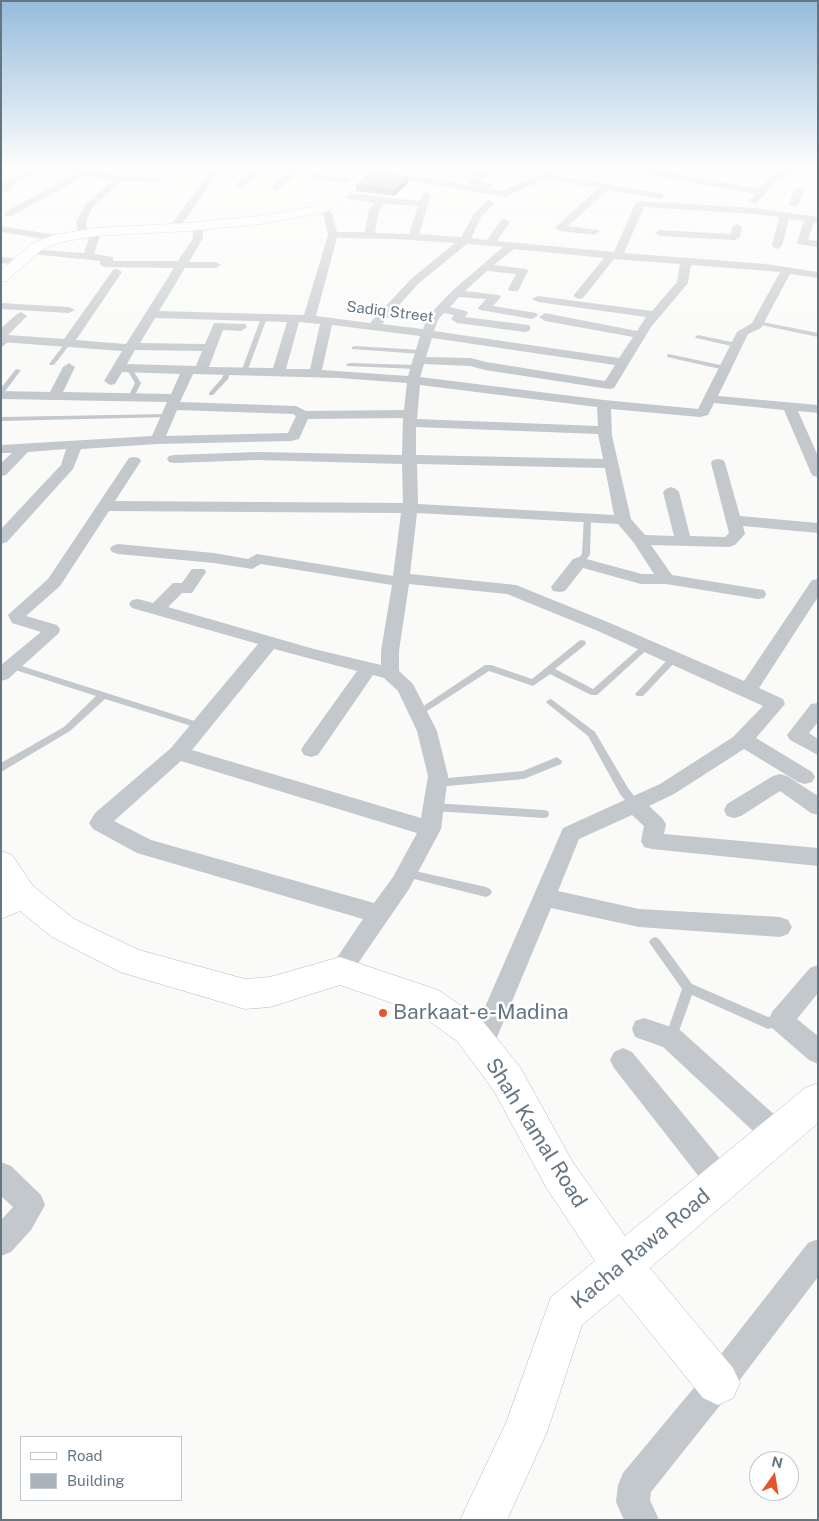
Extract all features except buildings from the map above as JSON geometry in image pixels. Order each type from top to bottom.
[{"type":"street","points":[[1,278],[38,246],[56,238]]},
{"type":"street","points":[[88,257],[90,238]]},
{"type":"street","points":[[110,381],[123,368],[130,347],[198,238]]},
{"type":"street","points":[[309,319],[332,238]]},
{"type":"street","points":[[429,238],[615,256],[658,246],[727,238]]},
{"type":"street","points":[[490,243],[494,238]]},
{"type":"street","points":[[578,296],[615,256],[624,238]]},
{"type":"street","points":[[658,246],[659,238]]},
{"type":"street","points":[[777,246],[779,238]]},
{"type":"street","points":[[804,238],[802,242],[818,244]]},
{"type":"street","points":[[373,327],[415,281],[464,240]]},
{"type":"street","points":[[390,673],[390,651],[410,508],[410,418],[418,365],[432,320],[456,293],[511,246]]},
{"type":"street","points":[[658,246],[686,261],[792,261],[818,275]]},
{"type":"street","points":[[32,251],[109,258],[104,264],[216,265]]},
{"type":"street","points":[[1,260],[20,262]]},
{"type":"street","points":[[123,368],[314,374],[471,362],[485,366],[608,385],[611,384],[655,315],[682,283],[686,261]]},
{"type":"street","points":[[418,365],[604,404],[700,413],[743,332],[758,323],[792,261]]},
{"type":"street","points":[[485,268],[523,272],[514,289]]},
{"type":"street","points":[[68,343],[117,272]]},
{"type":"street","points":[[456,293],[494,296],[484,308],[532,315]]},
{"type":"street","points":[[538,299],[655,315]]},
{"type":"street","points":[[1,306],[69,310]]},
{"type":"street","points":[[441,309],[462,313],[457,318],[525,328]]},
{"type":"street","name":"Sadiq Street","points":[[151,314],[262,322],[294,318],[309,319],[624,362]]},
{"type":"street","points":[[3,339],[21,316]]},
{"type":"street","points":[[545,317],[641,335]]},
{"type":"street","points":[[278,373],[294,318]]},
{"type":"street","points":[[314,374],[327,321]]},
{"type":"street","points":[[157,440],[172,406],[210,348],[218,326],[262,322]]},
{"type":"street","points":[[3,339],[130,347],[210,348]]},
{"type":"street","points":[[54,396],[69,367]]},
{"type":"street","points":[[1,394],[130,397],[172,406],[296,410],[302,415],[410,418],[604,430]]},
{"type":"street","points":[[709,399],[818,409]]},
{"type":"street","points":[[604,404],[604,430],[624,520],[666,579]]},
{"type":"street","points":[[789,406],[818,473]]},
{"type":"street","points":[[1,449],[157,440],[291,437],[294,436],[302,415]]},
{"type":"street","points":[[1,539],[68,466],[75,445]]},
{"type":"street","points":[[1,472],[24,448]]},
{"type":"street","points":[[174,459],[258,456],[611,464]]},
{"type":"street","points":[[6,670],[51,631],[51,629],[18,619],[17,616],[54,582],[134,461]]},
{"type":"street","points":[[640,540],[728,542],[737,534],[718,463]]},
{"type":"street","points":[[672,492],[683,541]]},
{"type":"street","points":[[105,506],[410,508],[624,520]]},
{"type":"street","points":[[734,520],[818,528]]},
{"type":"street","points":[[118,549],[214,558],[252,564],[257,559],[401,580],[510,589],[748,690],[776,705],[743,739],[667,790],[570,834],[482,1046]]},
{"type":"street","points":[[559,586],[579,562],[641,579],[666,579],[758,594]]},
{"type":"street","points":[[156,610],[179,587],[186,589],[198,572]]},
{"type":"street","points":[[748,690],[818,584]]},
{"type":"street","points":[[1,863],[12,901],[62,928],[132,962],[245,994],[270,992],[340,971],[406,873],[430,829],[438,776],[427,731],[406,688],[390,673],[270,642],[138,604]]},
{"type":"street","points":[[270,642],[178,754],[102,819],[100,823],[145,846],[380,914]]},
{"type":"street","points":[[312,750],[368,668]]},
{"type":"street","points":[[818,709],[798,736],[818,748]]},
{"type":"street","points":[[743,739],[805,777]]},
{"type":"street","points":[[178,754],[430,829]]},
{"type":"street","points":[[734,810],[780,781],[818,807]]},
{"type":"street","points":[[634,804],[655,824],[652,841],[818,856]]},
{"type":"street","points":[[544,897],[639,918],[780,927]]},
{"type":"street","name":"Shah Kamal Road","points":[[340,971],[426,1000],[469,1030],[507,1079],[559,1174],[622,1266],[718,1383]]},
{"type":"street","points":[[818,975],[781,1020],[818,1052]]},
{"type":"street","points":[[644,1029],[671,1038],[777,1134]]},
{"type":"street","points":[[622,1060],[721,1182]]},
{"type":"street","name":"Kacha Rawa Road","points":[[484,1520],[525,1432],[566,1312],[818,1100]]},
{"type":"street","points":[[1,1176],[31,1205],[21,1220],[1,1242]]},
{"type":"street","points":[[642,1520],[633,1502],[635,1485],[718,1383],[818,1253]]},
{"type":"lane","points":[[244,372],[262,322]]},
{"type":"lane","points":[[758,323],[818,335]]},
{"type":"lane","points":[[698,337],[736,345]]},
{"type":"lane","points":[[52,364],[68,343]]},
{"type":"lane","points":[[354,348],[418,365]]},
{"type":"lane","points":[[669,356],[725,368]]},
{"type":"lane","points":[[349,365],[418,365]]},
{"type":"lane","points":[[123,368],[138,383],[130,397]]},
{"type":"lane","points":[[1,394],[18,370]]},
{"type":"lane","points":[[211,394],[224,379],[228,371]]},
{"type":"lane","points":[[1,419],[172,406]]},
{"type":"lane","points":[[579,562],[586,555],[587,518]]},
{"type":"lane","points":[[418,713],[488,667],[533,683],[582,643]]},
{"type":"lane","points":[[549,670],[594,693],[647,646]]},
{"type":"lane","points":[[640,694],[674,658]]},
{"type":"lane","points":[[6,670],[103,695],[201,726]]},
{"type":"lane","points":[[1,768],[67,729],[103,695]]},
{"type":"lane","points":[[551,702],[592,734],[624,791],[634,804]]},
{"type":"lane","points":[[437,783],[524,774],[557,761]]},
{"type":"lane","points":[[433,807],[544,814]]},
{"type":"lane","points":[[406,873],[486,892]]},
{"type":"lane","points":[[654,942],[688,988],[768,1023],[781,1020]]},
{"type":"lane","points":[[671,1038],[688,988]]},
{"type":"place","name":"Barkaat-e-Madina","points":[[383,1013]]}]
